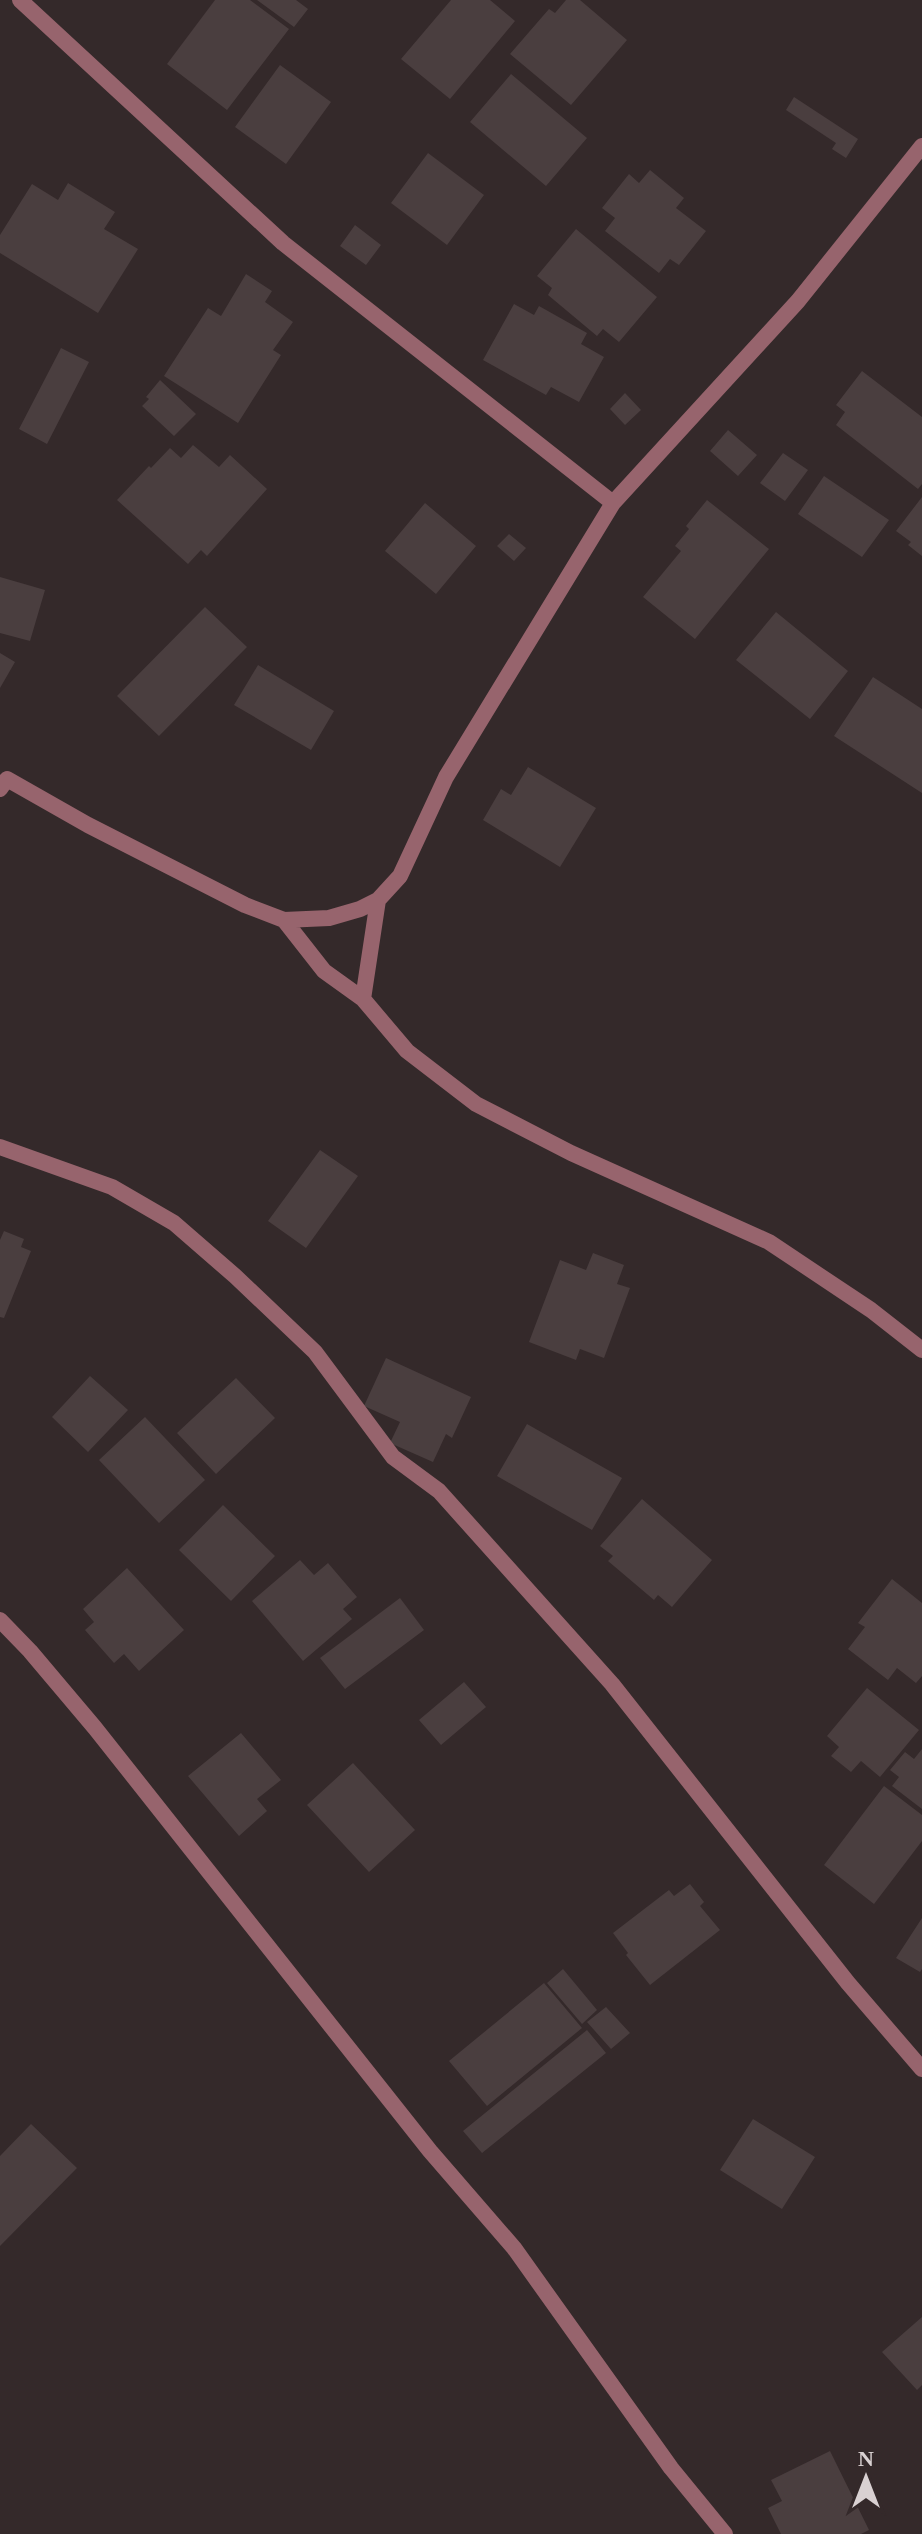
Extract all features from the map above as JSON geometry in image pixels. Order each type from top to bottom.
[{"type":"street","points":[[20,0],[283,243],[613,503]]},
{"type":"street","points":[[2,781],[245,905],[284,920],[329,918],[378,900],[400,876],[446,777],[613,503],[798,301],[922,146]]},
{"type":"street","points":[[363,999],[378,900]]},
{"type":"street","points":[[284,920],[324,971],[363,999],[407,1051],[476,1104],[571,1153],[769,1242],[871,1310],[922,1350]]},
{"type":"street","points":[[0,1147],[112,1187],[174,1223],[315,1352],[393,1457],[439,1491],[612,1684],[848,1983],[922,2069]]},
{"type":"street","points":[[0,1620],[95,1728],[430,2151],[514,2248],[671,2468],[725,2534]]},
{"type":"building","points":[[215,0],[250,0],[289,29],[227,110],[167,64]]},
{"type":"building","points":[[257,0],[296,0],[308,9],[294,27]]},
{"type":"building","points":[[451,0],[490,0],[515,21],[450,99],[401,59]]},
{"type":"building","points":[[566,0],[580,0],[627,40],[571,105],[510,54],[549,9],[555,13]]},
{"type":"building","points":[[280,65],[331,102],[286,164],[235,127]]},
{"type":"building","points":[[511,74],[587,138],[546,186],[470,122]]},
{"type":"building","points":[[794,97],[858,139],[846,158],[832,149],[836,143],[786,110]]},
{"type":"building","points":[[428,153],[484,195],[447,245],[391,203]]},
{"type":"building","points":[[650,170],[684,198],[676,208],[706,231],[679,265],[670,259],[659,273],[605,231],[615,218],[602,208],[629,174],[639,183]]},
{"type":"building","points":[[68,183],[115,212],[104,229],[138,249],[98,313],[0,253],[0,235],[32,184],[58,200]]},
{"type":"building","points":[[355,225],[381,245],[366,265],[340,246]]},
{"type":"building","points":[[576,229],[657,297],[619,342],[603,329],[597,336],[548,295],[552,288],[537,276]]},
{"type":"building","points":[[246,274],[272,291],[265,302],[293,322],[273,350],[281,355],[238,423],[164,376],[208,308],[221,316]]},
{"type":"building","points":[[514,304],[534,315],[539,306],[587,333],[581,344],[604,357],[579,402],[551,387],[546,395],[483,360]]},
{"type":"building","points":[[61,348],[89,362],[47,444],[19,429]]},
{"type":"building","points":[[862,371],[922,417],[922,484],[918,489],[836,425],[845,412],[836,405]]},
{"type":"building","points":[[160,380],[196,414],[174,436],[142,406]]},
{"type":"building","points":[[625,393],[641,410],[625,425],[610,409]]},
{"type":"building","points":[[728,430],[757,455],[738,476],[710,451]]},
{"type":"building","points":[[193,445],[219,467],[230,455],[267,489],[207,556],[201,550],[188,564],[117,500],[170,448],[181,458]]},
{"type":"building","points":[[783,453],[808,470],[785,501],[760,483]]},
{"type":"building","points":[[824,476],[889,520],[862,557],[798,514]]},
{"type":"building","points":[[922,497],[922,556],[908,545],[911,542],[896,531]]},
{"type":"building","points":[[707,500],[769,549],[695,639],[643,597],[681,551],[675,546]]},
{"type":"building","points":[[425,503],[476,546],[436,594],[385,551]]},
{"type":"building","points":[[509,534],[526,548],[514,561],[497,546]]},
{"type":"building","points":[[0,577],[45,590],[30,641],[0,633]]},
{"type":"building","points":[[205,607],[247,647],[159,736],[117,696]]},
{"type":"building","points":[[776,612],[848,671],[810,719],[736,660]]},
{"type":"building","points":[[0,653],[15,662],[0,688]]},
{"type":"building","points":[[258,665],[334,711],[311,750],[234,705]]},
{"type":"building","points":[[873,677],[922,709],[922,793],[834,736]]},
{"type":"building","points":[[528,767],[596,808],[560,867],[483,820],[501,789],[511,795]]},
{"type":"building","points":[[320,1150],[358,1176],[306,1248],[268,1221]]},
{"type":"building","points":[[4,1231],[24,1239],[21,1247],[31,1251],[4,1318],[0,1317],[0,1240]]},
{"type":"building","points":[[593,1253],[624,1265],[617,1284],[630,1288],[604,1358],[580,1349],[576,1360],[529,1342],[560,1260],[586,1270]]},
{"type":"building","points":[[386,1358],[471,1397],[452,1438],[446,1434],[433,1462],[390,1443],[400,1422],[364,1406]]},
{"type":"building","points":[[90,1376],[128,1410],[88,1452],[52,1417]]},
{"type":"building","points":[[236,1378],[275,1418],[216,1474],[177,1433]]},
{"type":"building","points":[[145,1417],[205,1480],[159,1523],[99,1460]]},
{"type":"building","points":[[527,1424],[622,1478],[592,1530],[497,1476]]},
{"type":"building","points":[[642,1499],[712,1560],[672,1607],[658,1595],[654,1600],[608,1561],[613,1556],[600,1546]]},
{"type":"building","points":[[223,1505],[275,1556],[231,1601],[179,1550]]},
{"type":"building","points":[[300,1560],[314,1575],[328,1563],[357,1597],[343,1609],[352,1619],[303,1661],[252,1601]]},
{"type":"building","points":[[127,1568],[184,1630],[139,1671],[124,1654],[114,1663],[85,1630],[94,1622],[83,1609]]},
{"type":"building","points":[[892,1579],[922,1603],[922,1676],[916,1683],[897,1668],[888,1680],[848,1649],[865,1627],[858,1623]]},
{"type":"building","points":[[400,1598],[424,1630],[345,1689],[320,1658]]},
{"type":"building","points":[[464,1682],[486,1707],[441,1745],[419,1720]]},
{"type":"building","points":[[867,1688],[919,1730],[880,1777],[861,1761],[851,1772],[831,1756],[839,1747],[827,1736]]},
{"type":"building","points":[[241,1733],[281,1780],[257,1799],[267,1811],[239,1836],[188,1776]]},
{"type":"building","points":[[922,1749],[922,1809],[892,1786],[899,1777],[890,1770],[905,1752],[914,1759]]},
{"type":"building","points":[[353,1763],[415,1830],[369,1872],[307,1805]]},
{"type":"building","points":[[884,1786],[922,1815],[922,1841],[874,1904],[824,1865]]},
{"type":"building","points":[[690,1884],[704,1902],[700,1906],[720,1930],[650,1985],[613,1933],[669,1890],[674,1896]]},
{"type":"building","points":[[922,1918],[922,1969],[920,1972],[896,1958]]},
{"type":"building","points":[[563,1969],[597,2010],[582,2024],[547,1983]]},
{"type":"building","points":[[544,1983],[582,2028],[487,2106],[449,2061]]},
{"type":"building","points":[[606,2007],[630,2033],[611,2049],[587,2022]]},
{"type":"building","points":[[587,2030],[606,2053],[482,2153],[463,2131]]},
{"type":"building","points":[[753,2119],[815,2157],[782,2209],[720,2170]]},
{"type":"building","points":[[31,2124],[77,2168],[0,2246],[0,2156]]},
{"type":"building","points":[[922,2317],[922,2385],[917,2390],[882,2352]]},
{"type":"building","points":[[830,2451],[869,2530],[861,2534],[781,2534],[768,2508],[782,2501],[771,2480]]}]
